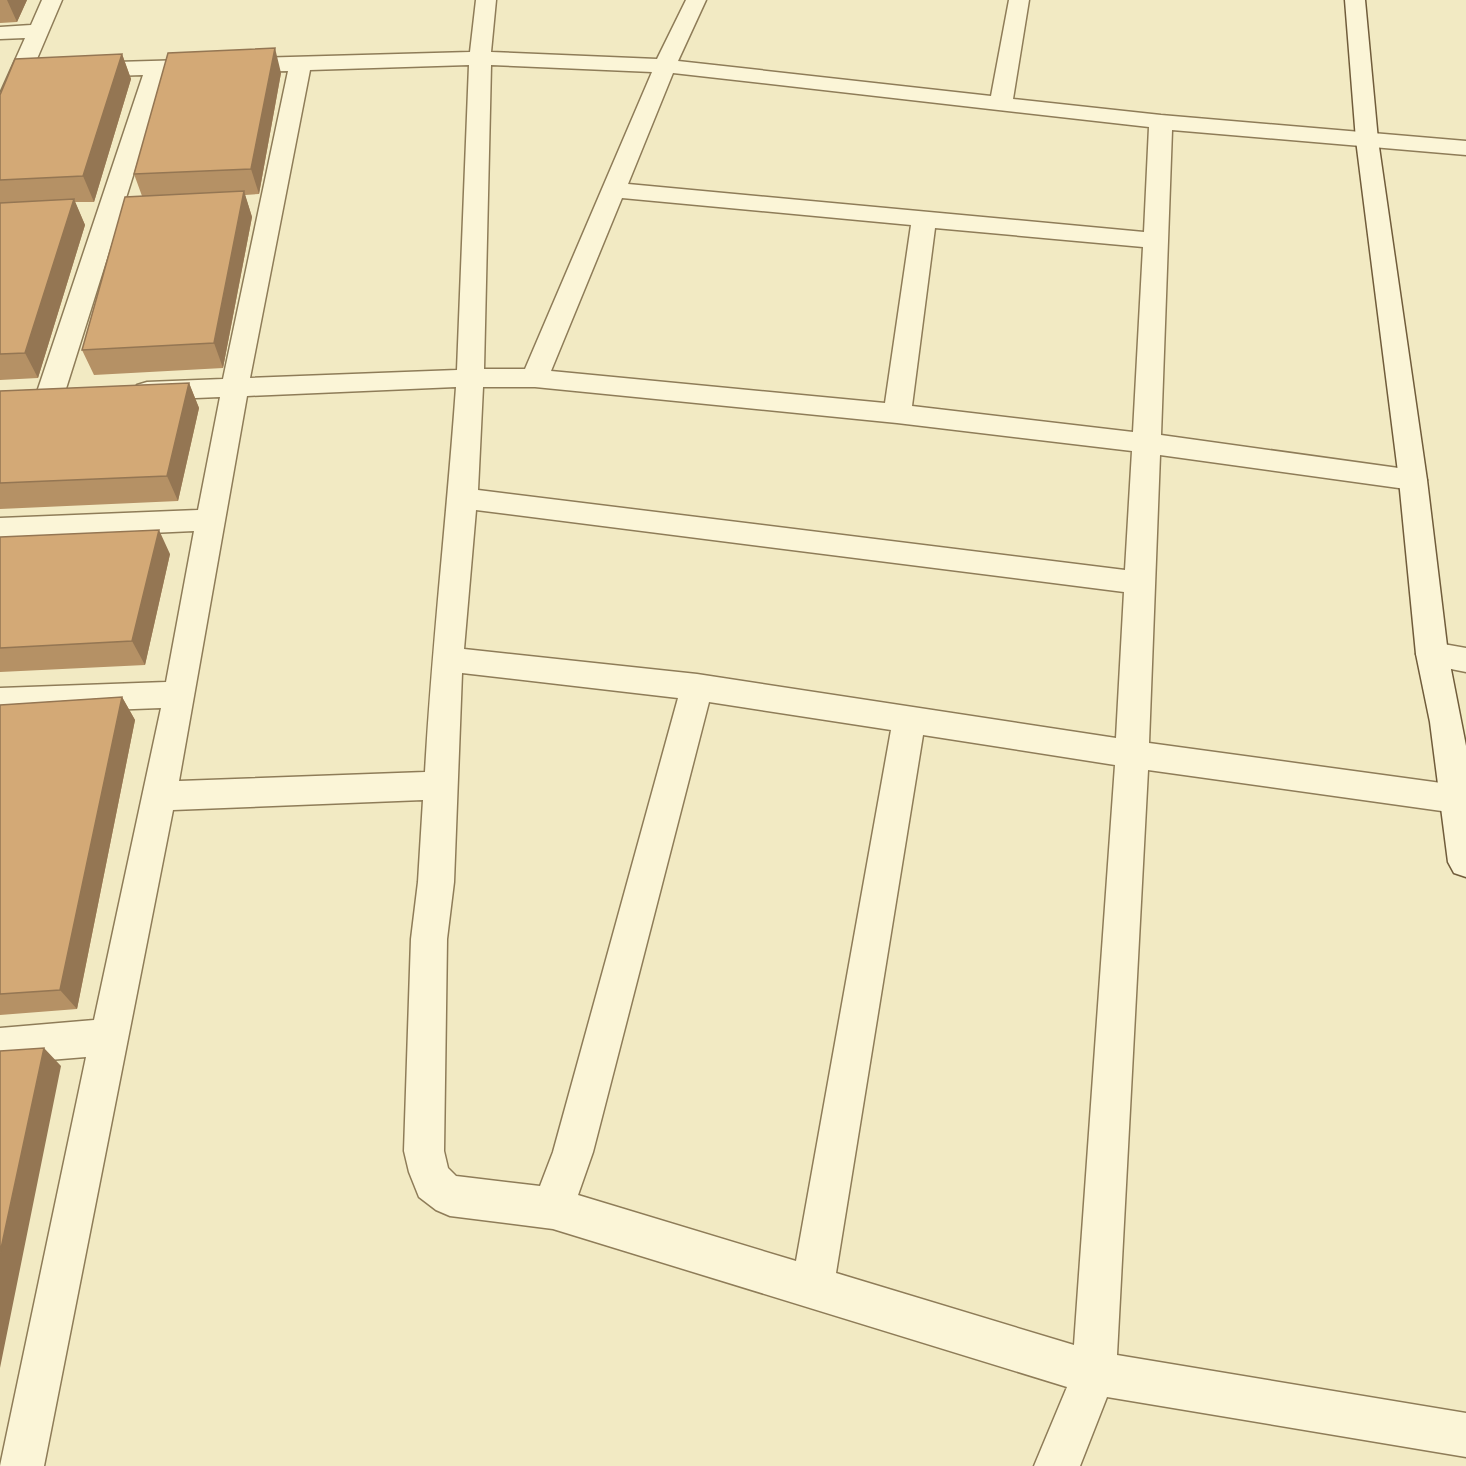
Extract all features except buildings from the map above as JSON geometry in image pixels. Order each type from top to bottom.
[{"type":"street","points":[[2,112],[52,0],[67,0]]},
{"type":"street","points":[[486,0],[480,58],[470,378],[463,498],[447,659],[436,882],[429,951],[424,1151],[430,1179],[438,1189],[450,1196],[553,1208],[1094,1373],[1466,1435]]},
{"type":"street","points":[[535,378],[547,344],[615,190],[664,66],[696,0]]},
{"type":"street","points":[[1001,104],[1019,0]]},
{"type":"street","points":[[1355,0],[1367,140],[1413,480],[1432,654],[1456,727],[1456,799],[1466,862]]},
{"type":"street","points":[[0,33],[38,31]]},
{"type":"street","points":[[22,71],[300,65],[480,58],[664,66],[1161,122],[1466,148]]},
{"type":"street","points":[[21,1466],[180,694],[235,387],[259,207],[300,65]]},
{"type":"street","points":[[20,397],[62,395],[109,214],[156,69]]},
{"type":"street","points":[[1057,1466],[1094,1373],[1132,754],[1161,122]]},
{"type":"street","points":[[615,190],[924,221],[1156,241]]},
{"type":"street","points":[[897,414],[924,221]]},
{"type":"street","points":[[120,392],[470,378],[535,378],[897,414],[1146,443],[1413,480]]},
{"type":"street","points":[[463,498],[1140,583]]},
{"type":"street","points":[[0,529],[211,520]]},
{"type":"street","points":[[1432,654],[1466,660]]},
{"type":"street","points":[[447,659],[697,687],[1132,754],[1456,799]]},
{"type":"street","points":[[553,1208],[573,1152],[697,687]]},
{"type":"street","points":[[0,701],[180,694]]},
{"type":"street","points":[[813,1287],[909,719]]},
{"type":"street","points":[[160,796],[440,785]]},
{"type":"street","points":[[0,1046],[110,1037]]}]
